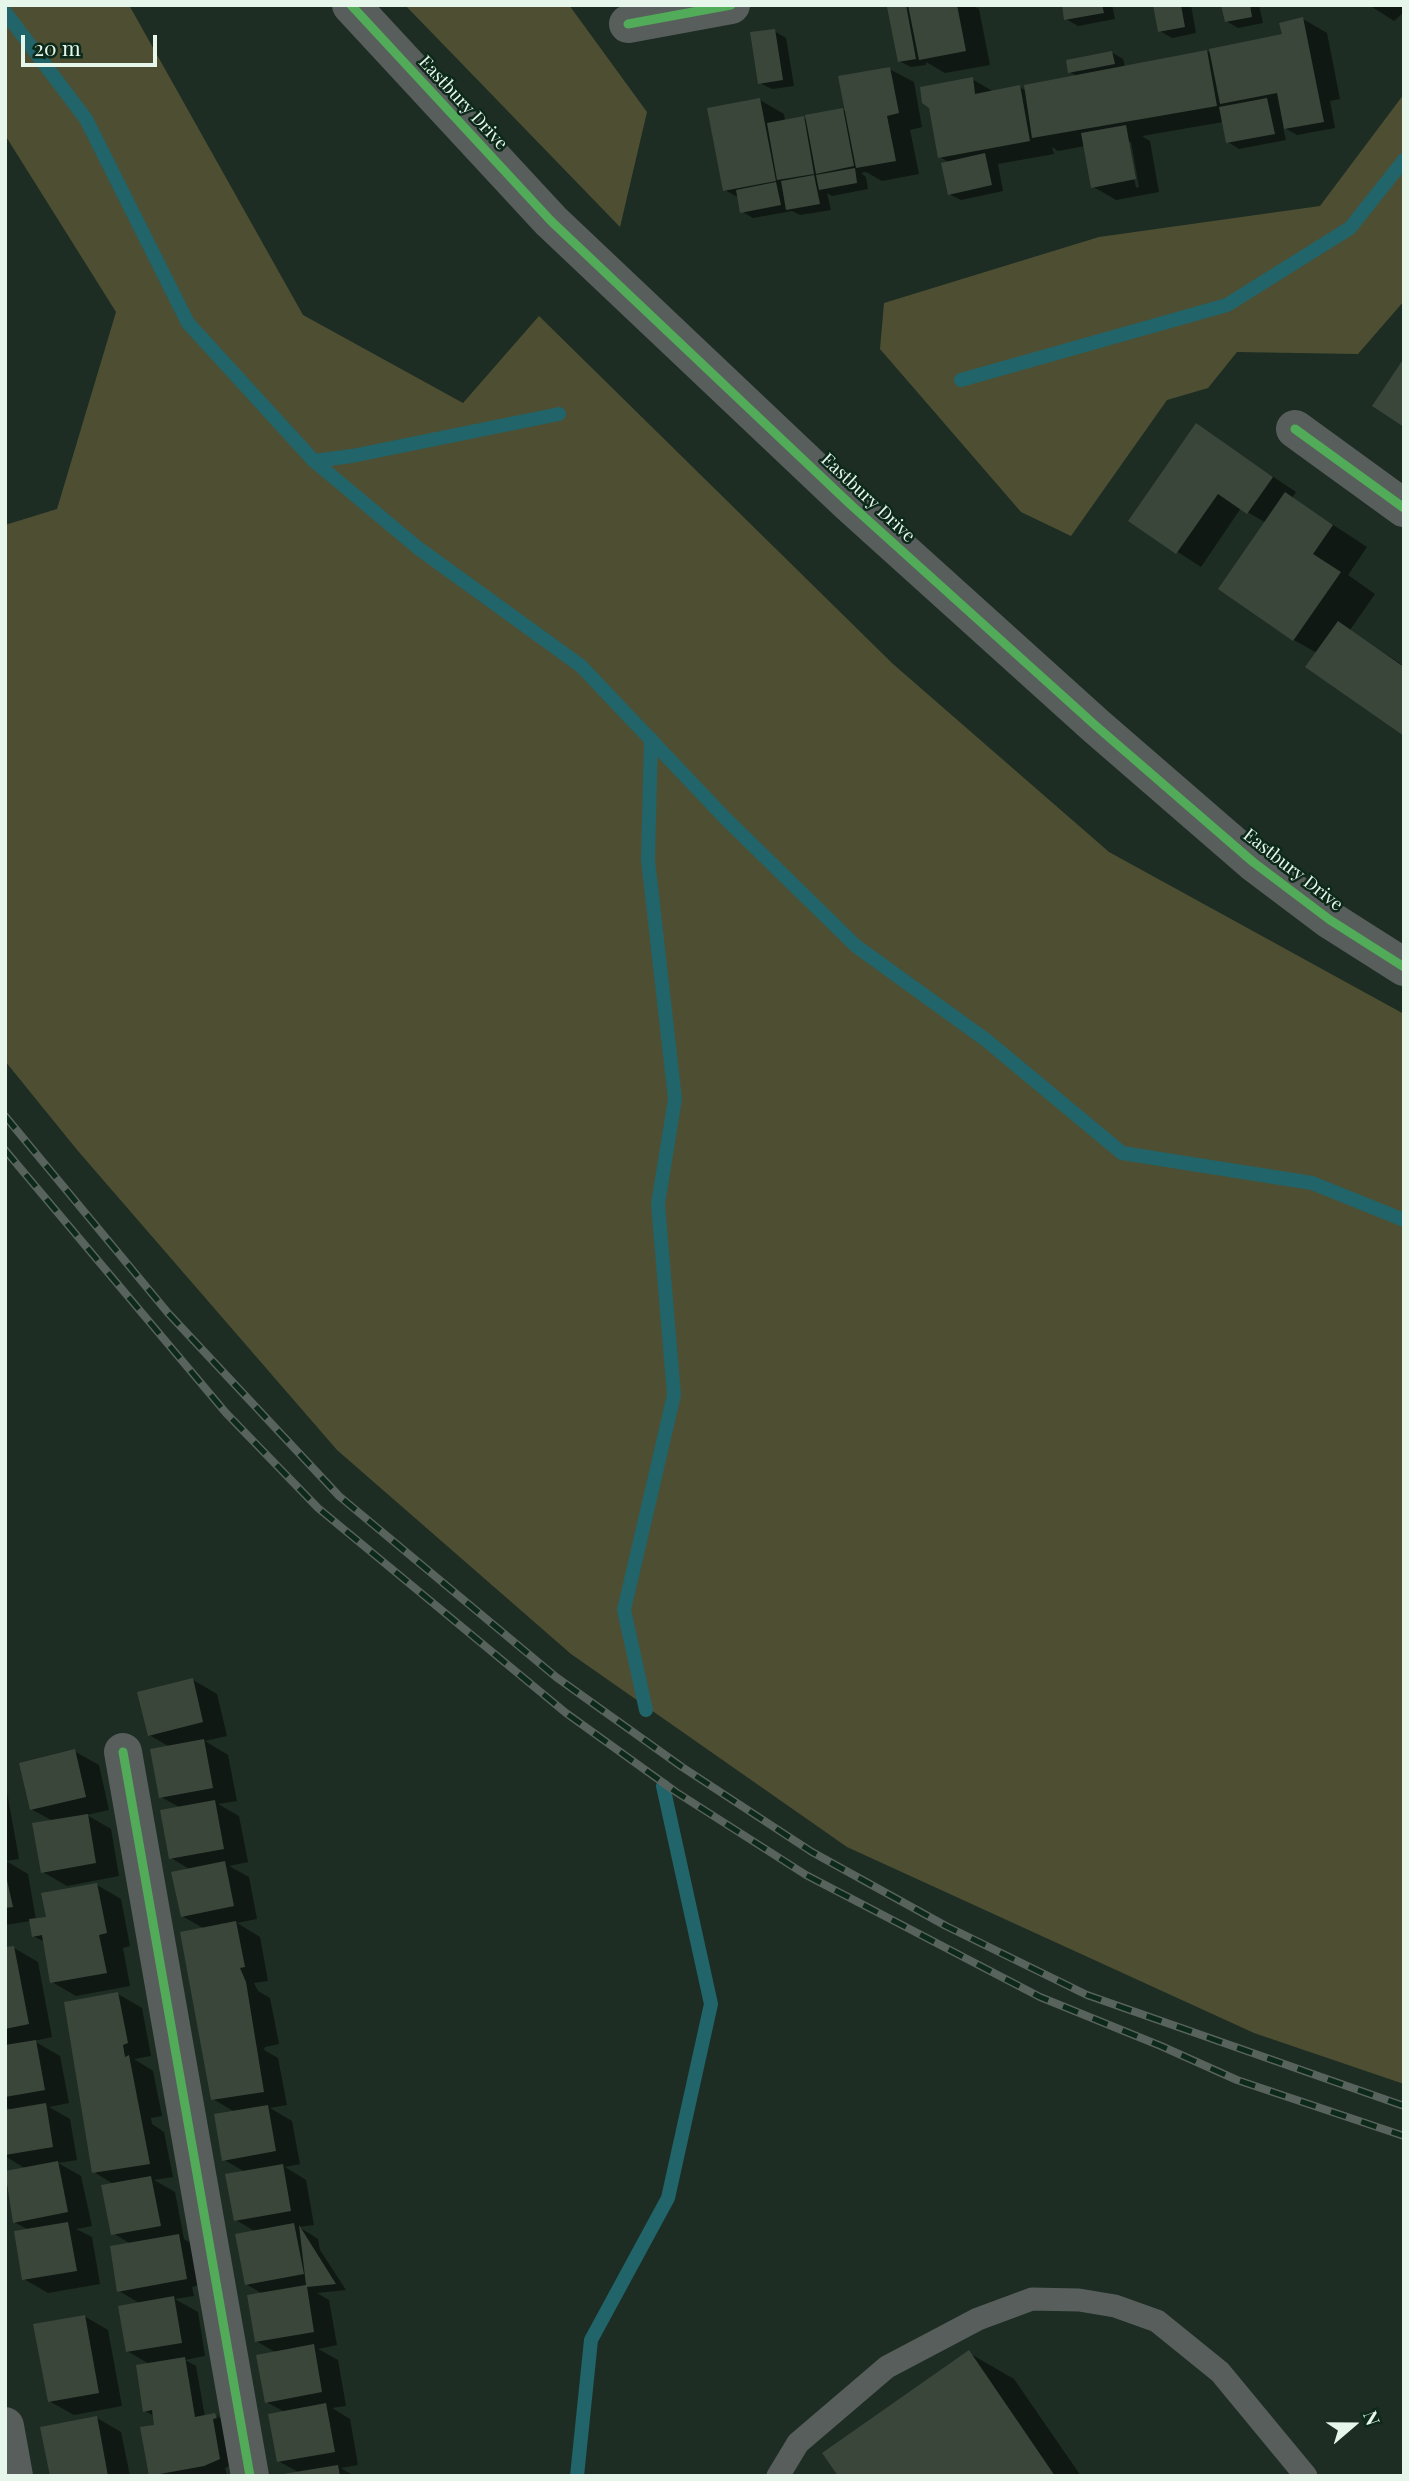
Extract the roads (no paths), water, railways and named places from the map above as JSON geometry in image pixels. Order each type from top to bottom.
[{"type":"street","name":"Eastbury Drive","points":[[351,5],[551,221],[851,505],[1096,726],[1253,862],[1330,920],[1404,967]]},
{"type":"street","points":[[628,24],[731,5]]},
{"type":"street","points":[[1295,429],[1404,508]]},
{"type":"street","points":[[123,1752],[250,2476]]},
{"type":"street","points":[[5,2426],[14,2476]]},
{"type":"lane","points":[[778,2476],[798,2444],[887,2367],[978,2319],[1032,2300],[1079,2300],[1115,2306],[1157,2321],[1220,2372],[1306,2476]]},
{"type":"waterway","points":[[5,12],[86,119],[188,323],[314,461],[418,548],[581,666],[725,818],[856,946],[986,1040],[1122,1153],[1312,1183],[1404,1220]]},
{"type":"waterway","points":[[961,380],[1227,305],[1350,228],[1404,160]]},
{"type":"waterway","points":[[314,461],[352,456],[559,414]]},
{"type":"waterway","points":[[646,1710],[624,1610],[674,1395],[658,1204],[675,1099],[648,860],[651,739]]},
{"type":"waterway","points":[[577,2476],[591,2340],[668,2198],[711,2004],[663,1786]]},
{"type":"railway","points":[[5,1116],[168,1313],[339,1496],[556,1677],[682,1767],[812,1852],[946,1926],[1087,1995],[1404,2106]]},
{"type":"railway","points":[[5,1150],[226,1413],[318,1508],[566,1713],[676,1792],[806,1875],[1040,1997],[1237,2080],[1404,2136]]}]
